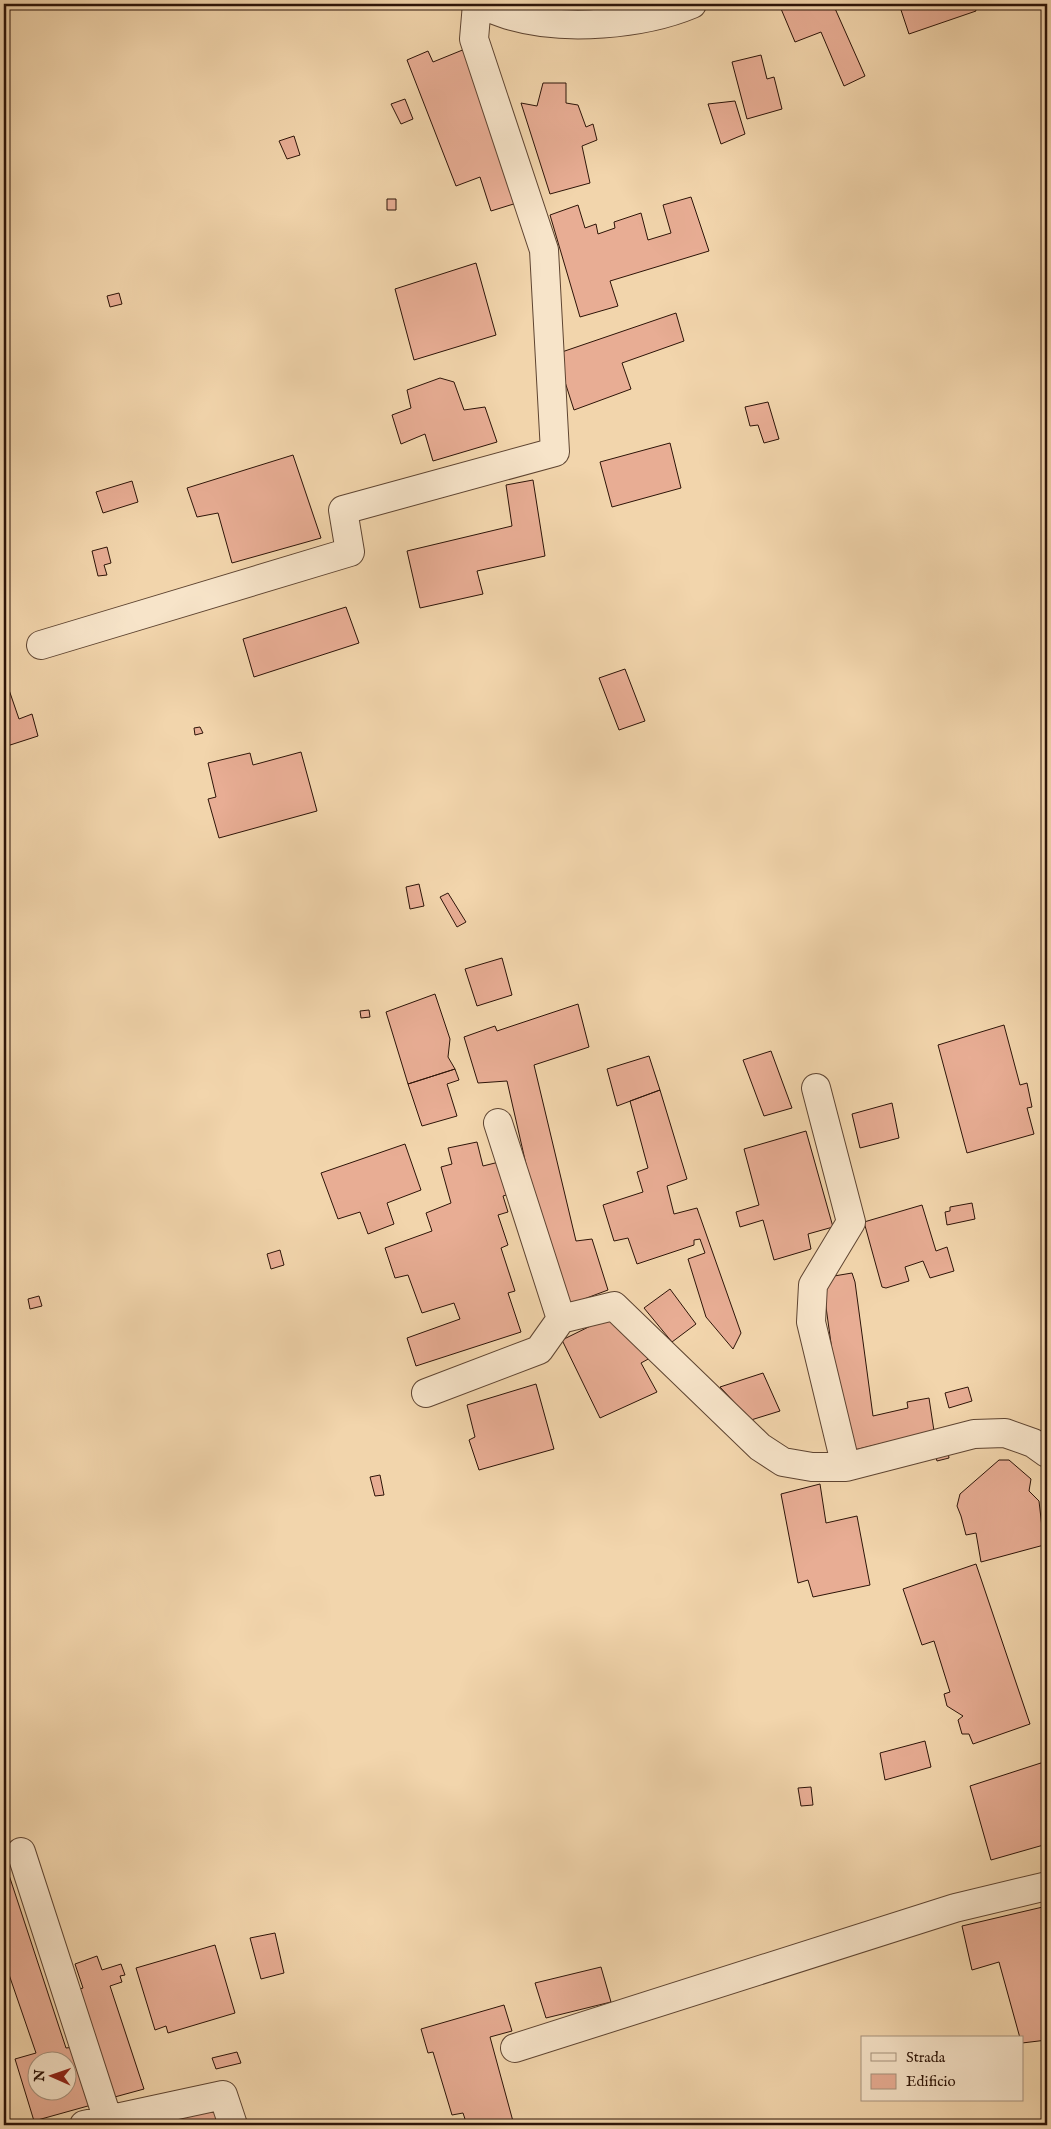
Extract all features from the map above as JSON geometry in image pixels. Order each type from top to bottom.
[{"type":"street","points":[[41,645],[350,552],[343,510],[555,452],[544,250],[474,39],[478,4],[512,16],[550,22],[608,24],[671,12],[692,4]]},
{"type":"street","points":[[816,1088],[851,1222],[813,1285],[812,1322],[846,1467]]},
{"type":"street","points":[[498,1123],[561,1319]]},
{"type":"street","points":[[426,1392],[539,1350],[561,1319],[614,1306],[760,1447],[783,1462],[812,1467],[846,1467],[974,1434],[1005,1434],[1033,1443],[1047,1453]]},
{"type":"street","points":[[21,1852],[96,2123],[223,2095],[233,2125]]},
{"type":"street","points":[[515,2048],[954,1908],[1047,1886]]},
{"type":"building","points":[[779,4],[833,4],[865,76],[844,86],[821,32],[795,42]]},
{"type":"building","points":[[899,4],[974,4],[976,11],[909,34]]},
{"type":"building","points":[[465,49],[520,202],[491,211],[480,177],[456,186],[407,60],[428,51],[433,62]]},
{"type":"building","points":[[761,55],[767,79],[774,77],[782,109],[747,119],[732,62]]},
{"type":"building","points":[[543,83],[566,83],[566,103],[578,105],[586,127],[593,124],[597,140],[582,146],[590,183],[550,194],[521,103],[537,106]]},
{"type":"building","points":[[405,99],[413,119],[401,124],[391,104]]},
{"type":"building","points":[[735,101],[745,134],[721,144],[708,104]]},
{"type":"building","points":[[294,136],[300,155],[287,159],[279,141]]},
{"type":"building","points":[[691,197],[709,251],[610,281],[618,306],[580,317],[550,215],[578,205],[585,228],[596,224],[598,234],[615,228],[614,222],[641,213],[648,240],[671,233],[663,205]]},
{"type":"building","points":[[387,199],[396,199],[396,210],[387,210]]},
{"type":"building","points":[[476,263],[496,335],[414,360],[395,289]]},
{"type":"building","points":[[119,293],[122,304],[110,307],[107,296]]},
{"type":"building","points":[[676,313],[684,341],[622,363],[631,389],[574,410],[556,354]]},
{"type":"building","points":[[440,378],[454,382],[464,410],[485,407],[497,442],[433,461],[425,434],[401,444],[392,415],[411,408],[407,390]]},
{"type":"building","points":[[768,402],[779,439],[764,443],[758,425],[750,426],[745,407]]},
{"type":"building","points":[[670,443],[681,488],[612,507],[600,462]]},
{"type":"building","points":[[293,455],[321,538],[232,563],[218,513],[197,517],[187,488]]},
{"type":"building","points":[[533,480],[545,556],[477,571],[483,594],[420,608],[407,551],[512,526],[506,485]]},
{"type":"building","points":[[132,481],[138,502],[103,513],[96,492]]},
{"type":"building","points":[[107,547],[111,563],[104,565],[107,575],[98,576],[92,551]]},
{"type":"building","points":[[346,607],[359,643],[254,677],[243,639]]},
{"type":"building","points":[[625,669],[645,721],[619,730],[599,678]]},
{"type":"building","points":[[7,684],[19,719],[32,714],[38,736],[4,747],[4,685]]},
{"type":"building","points":[[200,727],[203,733],[195,735],[194,728]]},
{"type":"building","points":[[301,752],[317,811],[219,838],[208,799],[216,797],[208,763],[250,753],[253,765]]},
{"type":"building","points":[[419,884],[424,906],[410,909],[406,887]]},
{"type":"building","points":[[448,893],[466,922],[457,927],[440,897]]},
{"type":"building","points":[[502,958],[512,995],[477,1006],[465,969]]},
{"type":"building","points":[[435,994],[450,1039],[448,1057],[455,1069],[408,1084],[386,1012]]},
{"type":"building","points":[[578,1004],[589,1047],[534,1065],[576,1241],[592,1239],[608,1290],[568,1305],[533,1195],[507,1081],[478,1083],[464,1037],[495,1026],[497,1031]]},
{"type":"building","points":[[369,1010],[370,1017],[361,1018],[360,1011]]},
{"type":"building","points":[[1004,1025],[1020,1085],[1027,1083],[1032,1107],[1027,1108],[1034,1134],[967,1153],[938,1045]]},
{"type":"building","points":[[771,1051],[792,1108],[764,1116],[743,1060]]},
{"type":"building","points":[[649,1056],[660,1090],[617,1106],[607,1069]]},
{"type":"building","points":[[455,1069],[459,1080],[447,1084],[457,1116],[422,1126],[408,1084]]},
{"type":"building","points":[[660,1090],[687,1179],[667,1186],[674,1214],[697,1208],[741,1333],[733,1349],[706,1317],[688,1259],[705,1253],[700,1239],[694,1240],[694,1245],[637,1264],[628,1238],[614,1241],[603,1205],[643,1192],[637,1172],[648,1168],[630,1101]]},
{"type":"building","points":[[892,1103],[899,1138],[860,1148],[852,1114]]},
{"type":"building","points":[[806,1131],[833,1227],[808,1234],[811,1249],[774,1260],[763,1220],[740,1227],[736,1212],[759,1205],[744,1149]]},
{"type":"building","points":[[477,1142],[483,1166],[503,1161],[513,1193],[503,1196],[508,1212],[498,1215],[508,1245],[501,1248],[515,1291],[508,1293],[521,1332],[416,1366],[407,1338],[460,1319],[454,1303],[422,1313],[408,1275],[395,1278],[385,1248],[432,1231],[426,1213],[451,1203],[441,1167],[452,1164],[448,1148]]},
{"type":"building","points":[[405,1144],[421,1190],[387,1203],[394,1224],[368,1234],[360,1212],[338,1219],[321,1173]]},
{"type":"building","points":[[972,1203],[975,1219],[947,1225],[945,1212],[950,1211],[950,1207]]},
{"type":"building","points":[[922,1205],[936,1251],[947,1247],[954,1271],[930,1278],[923,1261],[905,1267],[909,1281],[886,1288],[882,1287],[864,1222]]},
{"type":"building","points":[[280,1250],[284,1265],[271,1269],[267,1254]]},
{"type":"building","points":[[852,1273],[855,1282],[873,1416],[908,1408],[907,1402],[929,1398],[934,1431],[846,1452],[822,1278]]},
{"type":"building","points":[[670,1289],[696,1324],[672,1342],[644,1308]]},
{"type":"building","points":[[39,1296],[42,1306],[30,1309],[28,1299]]},
{"type":"building","points":[[615,1314],[630,1341],[641,1336],[652,1357],[641,1363],[657,1392],[600,1418],[562,1340]]},
{"type":"building","points":[[763,1373],[780,1411],[751,1420],[720,1387]]},
{"type":"building","points":[[536,1384],[554,1449],[479,1470],[469,1440],[475,1437],[467,1405]]},
{"type":"building","points":[[968,1387],[972,1401],[949,1408],[945,1393]]},
{"type":"building","points":[[947,1447],[949,1458],[937,1461],[934,1450]]},
{"type":"building","points":[[999,1460],[1009,1460],[1031,1479],[1029,1491],[1039,1501],[1044,1545],[981,1562],[976,1533],[966,1535],[957,1506],[960,1494]]},
{"type":"building","points":[[380,1475],[384,1495],[375,1496],[370,1477]]},
{"type":"building","points":[[820,1484],[826,1523],[857,1516],[870,1585],[813,1597],[808,1580],[798,1583],[781,1494]]},
{"type":"building","points":[[976,1564],[1030,1724],[973,1744],[969,1734],[962,1734],[958,1720],[963,1716],[947,1706],[944,1694],[950,1692],[934,1641],[922,1645],[903,1589]]},
{"type":"building","points":[[925,1741],[931,1767],[885,1780],[880,1753]]},
{"type":"building","points":[[1047,1761],[1047,1844],[991,1860],[970,1786]]},
{"type":"building","points":[[811,1787],[813,1805],[801,1806],[798,1788]]},
{"type":"building","points":[[7,1869],[66,2048],[75,2047],[77,2052],[36,2052],[4,1960],[4,1870]]},
{"type":"building","points":[[1047,1906],[1047,2040],[1024,2043],[1024,2036],[1019,2036],[999,1962],[972,1970],[962,1926]]},
{"type":"building","points":[[275,1933],[284,1973],[261,1979],[250,1938]]},
{"type":"building","points":[[215,1945],[235,2013],[168,2033],[166,2026],[155,2030],[136,1968]]},
{"type":"building","points":[[97,1956],[102,1970],[121,1964],[125,1975],[120,1976],[122,1982],[110,1986],[144,2089],[111,2098],[76,1990],[83,1988],[75,1964]]},
{"type":"building","points":[[601,1967],[611,2002],[546,2018],[535,1983]]},
{"type":"building","points":[[504,2005],[512,2031],[490,2037],[514,2125],[467,2125],[463,2113],[452,2115],[433,2052],[428,2053],[421,2029]]},
{"type":"building","points":[[237,2052],[241,2063],[216,2069],[212,2058]]},
{"type":"building","points":[[28,2055],[28,2101],[15,2059]]},
{"type":"building","points":[[78,2056],[95,2104],[34,2121],[28,2102],[78,2102]]},
{"type":"building","points":[[212,2106],[219,2125],[109,2125]]}]
